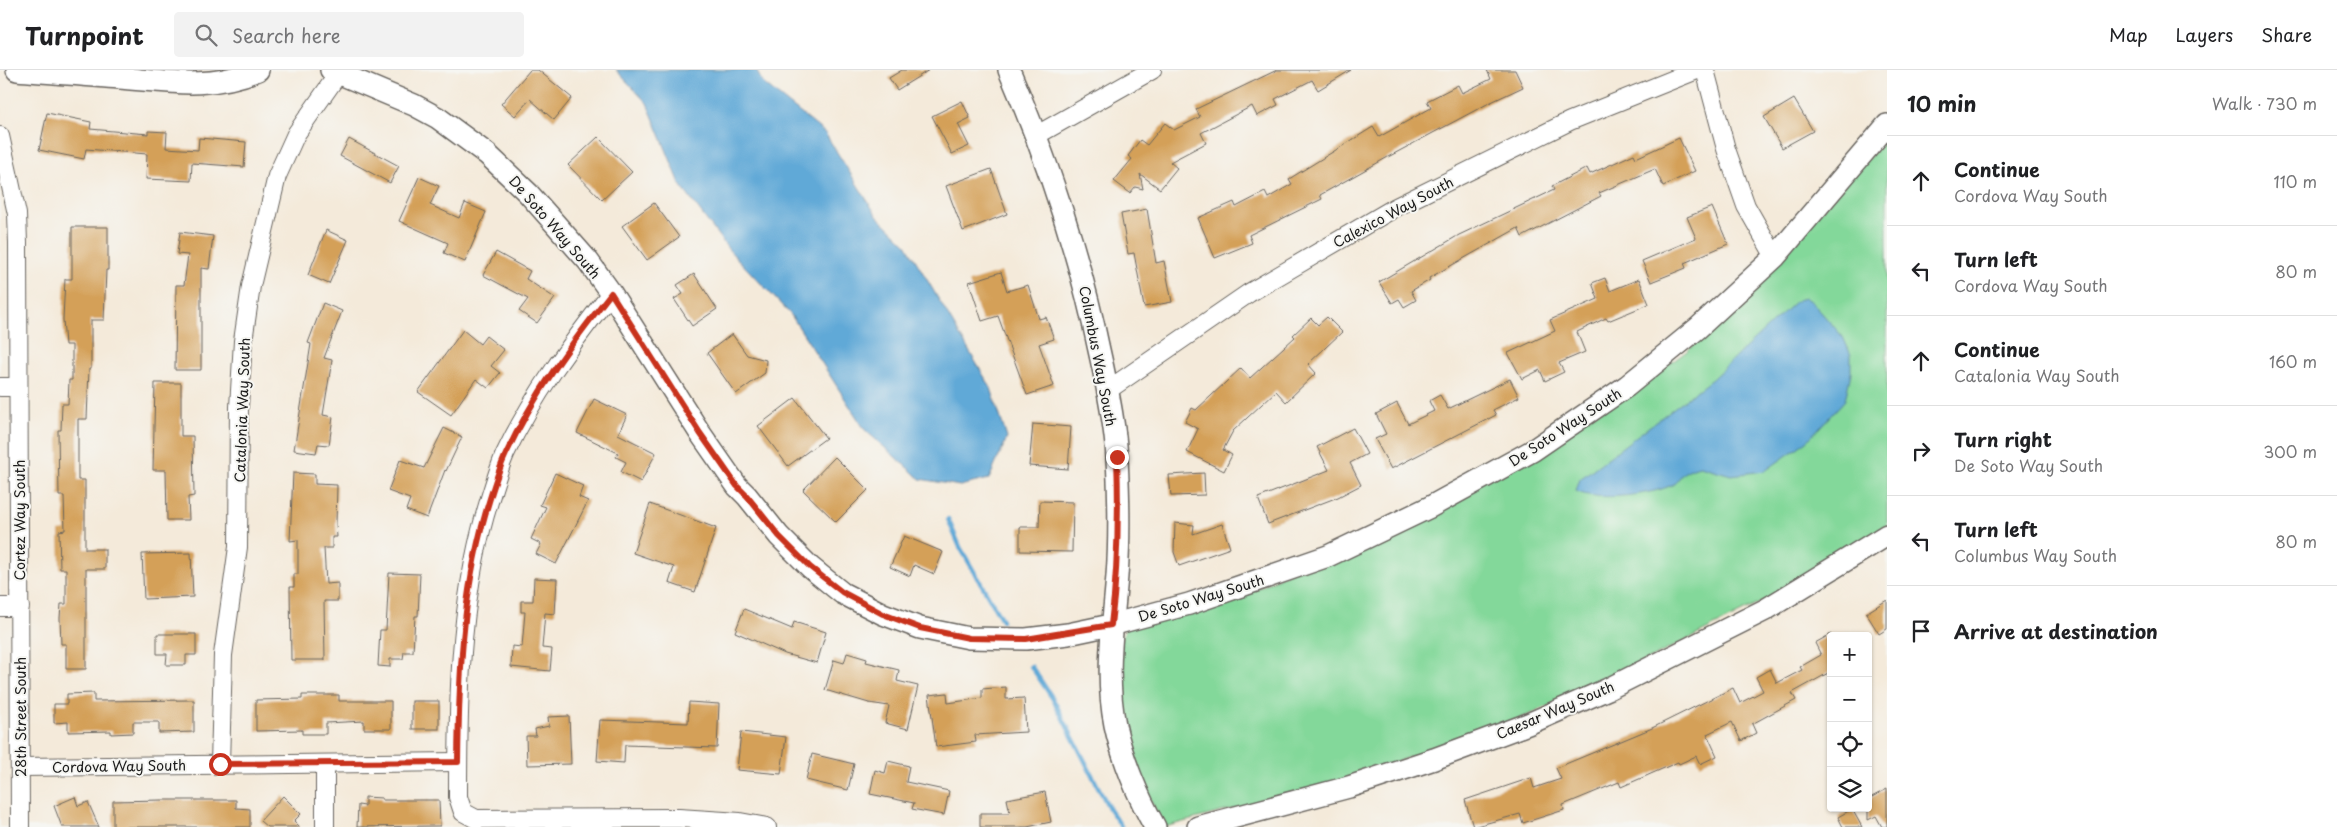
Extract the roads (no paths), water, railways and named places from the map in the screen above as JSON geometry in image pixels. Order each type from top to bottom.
[{"type":"street","points":[[17,70],[120,78],[168,84],[203,84],[241,77],[258,70]]},
{"type":"street","name":"Columbus Way South","points":[[1009,70],[1037,135],[1063,210],[1089,302],[1108,390],[1117,457],[1119,518],[1117,575],[1111,625],[1110,677],[1115,725],[1142,804],[1155,827]]},
{"type":"street","points":[[1037,135],[1152,70]]},
{"type":"street","name":"Calexico Way South","points":[[1108,390],[1249,293],[1396,208],[1570,121],[1698,70]]},
{"type":"street","points":[[1705,70],[1726,149],[1746,206],[1775,257]]},
{"type":"street","name":"De Soto Way South","points":[[334,72],[414,105],[438,118],[486,154],[528,192],[588,262],[611,293],[700,433],[737,486],[779,536],[798,555],[842,592],[883,614],[920,628],[969,638],[1026,639],[1111,625],[1188,604],[1328,556],[1430,508],[1523,456],[1627,386],[1698,328],[1775,257],[1887,125]]},
{"type":"street","name":"Catalonia Way South","points":[[220,764],[223,655],[238,547],[239,407],[243,341],[251,286],[277,176],[296,134],[334,72]]},
{"type":"street","name":"Cortez Way South","points":[[0,136],[17,214],[20,606]]},
{"type":"street","points":[[611,293],[565,351],[534,398],[505,456],[476,545],[466,597],[460,654],[458,797],[463,812],[476,819],[679,818],[740,822],[767,827]]},
{"type":"street","points":[[0,387],[18,387]]},
{"type":"street","name":"Caesar Way South","points":[[1198,827],[1349,787],[1434,759],[1528,724],[1608,689],[1765,610],[1887,535]]},
{"type":"street","points":[[0,606],[20,606]]},
{"type":"street","name":"28th Street South","points":[[20,606],[20,827]]},
{"type":"street","name":"Cordova Way South","points":[[20,767],[458,762]]},
{"type":"street","points":[[325,764],[325,827]]},
{"type":"water","points":[[616,70],[756,70],[763,83],[825,133],[877,216],[906,244],[991,388],[1007,438],[989,479],[960,486],[920,479],[865,430],[791,315],[729,250],[681,186],[647,103]]},
{"type":"water","points":[[1805,298],[1812,302],[1843,337],[1851,355],[1851,373],[1845,400],[1807,441],[1765,471],[1731,475],[1700,466],[1685,472],[1672,485],[1651,492],[1609,497],[1576,491],[1580,479],[1712,379],[1797,300]]},
{"type":"waterway","points":[[948,519],[960,547],[1002,620]]},
{"type":"waterway","points":[[1031,666],[1053,699],[1110,810],[1121,826]]}]
